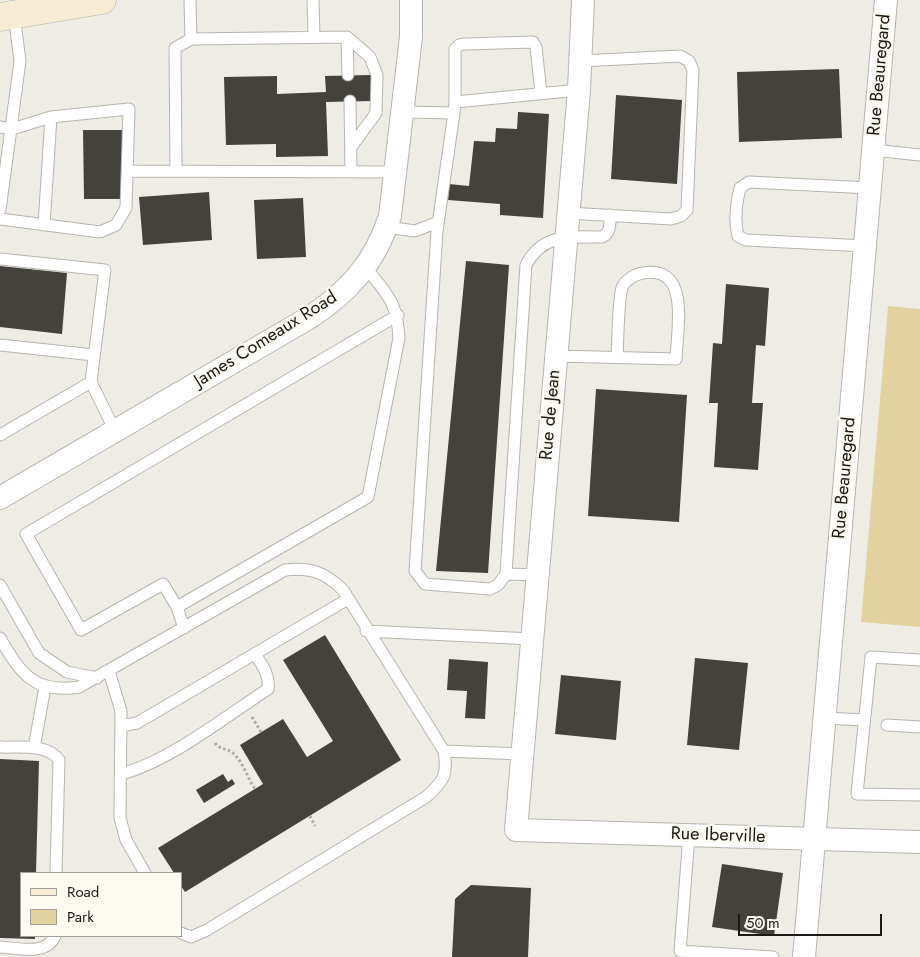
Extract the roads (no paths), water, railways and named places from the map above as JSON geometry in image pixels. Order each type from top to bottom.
[{"type":"main road","points":[[7,16],[102,0]]},
{"type":"street","name":"James Comeaux Road","points":[[0,498],[328,306],[347,290],[366,268],[387,227],[397,172],[411,37],[411,0]]},
{"type":"street","name":"Rue de Jean","points":[[516,830],[578,90],[583,0]]},
{"type":"street","name":"Rue Beauregard","points":[[804,957],[886,0]]},
{"type":"street","name":"Rue Iberville","points":[[516,830],[920,842]]},
{"type":"lane","points":[[190,0],[191,39]]},
{"type":"lane","points":[[313,0],[314,36]]},
{"type":"lane","points":[[0,210],[6,128],[20,61],[7,16]]},
{"type":"lane","points":[[176,171],[175,48],[191,39],[347,37],[370,58],[377,75],[376,113],[352,146]]},
{"type":"lane","points":[[347,37],[348,76]]},
{"type":"lane","points":[[541,94],[536,47],[533,42],[459,44],[455,48],[454,107],[438,222],[414,571],[425,584],[490,589],[498,585],[506,574],[526,266],[533,252],[546,243],[566,236],[602,237],[607,235],[610,230],[610,215]]},
{"type":"lane","points":[[568,213],[672,219],[681,216],[687,210],[693,70],[689,61],[680,56],[580,61]]},
{"type":"lane","points":[[404,112],[578,90]]},
{"type":"lane","points":[[350,101],[352,172]]},
{"type":"lane","points":[[0,219],[100,232],[116,225],[126,208],[129,109],[51,117],[6,128]]},
{"type":"lane","points":[[44,225],[51,117]]},
{"type":"lane","points":[[874,150],[920,155]]},
{"type":"lane","points":[[128,171],[397,172]]},
{"type":"lane","points":[[865,246],[746,240],[738,236],[736,227],[737,202],[740,188],[749,182],[870,188]]},
{"type":"lane","points":[[387,227],[415,230],[438,222]]},
{"type":"lane","points":[[0,259],[105,270],[91,382],[115,431]]},
{"type":"lane","points":[[177,607],[368,497],[399,338],[398,315],[392,300],[366,268]]},
{"type":"lane","points":[[556,356],[617,358],[676,359],[677,292],[673,282],[664,275],[653,272],[640,274],[630,279],[622,288],[617,358]]},
{"type":"lane","points":[[184,628],[177,607],[163,584],[81,630],[26,534],[398,315]]},
{"type":"lane","points":[[0,345],[94,354]]},
{"type":"lane","points":[[0,435],[91,382]]},
{"type":"lane","points":[[0,638],[17,668],[30,679],[45,687],[63,690],[79,687],[285,570],[316,570],[331,578],[348,599],[366,631],[444,752],[447,769],[440,785],[426,797],[207,930],[191,937],[182,933]]},
{"type":"lane","points":[[506,574],[538,575]]},
{"type":"lane","points":[[0,585],[40,653],[67,672],[97,678]]},
{"type":"lane","points":[[121,726],[137,723],[348,599]]},
{"type":"lane","points":[[366,631],[532,640]]},
{"type":"lane","points":[[121,774],[136,770],[164,756],[268,689],[269,682],[266,671],[255,654]]},
{"type":"lane","points":[[920,660],[871,657],[857,794],[920,795]]},
{"type":"lane","points":[[109,671],[122,711],[120,818],[126,840],[145,872]]},
{"type":"lane","points":[[34,748],[45,687]]},
{"type":"lane","points":[[824,718],[864,720]]},
{"type":"lane","points":[[887,725],[920,727]]},
{"type":"lane","points":[[0,747],[44,749],[54,753],[59,760],[56,872]]},
{"type":"lane","points":[[444,752],[522,754]]},
{"type":"lane","points":[[689,835],[680,951],[773,957]]},
{"type":"lane","points":[[0,947],[43,949],[51,944],[54,937]]}]
